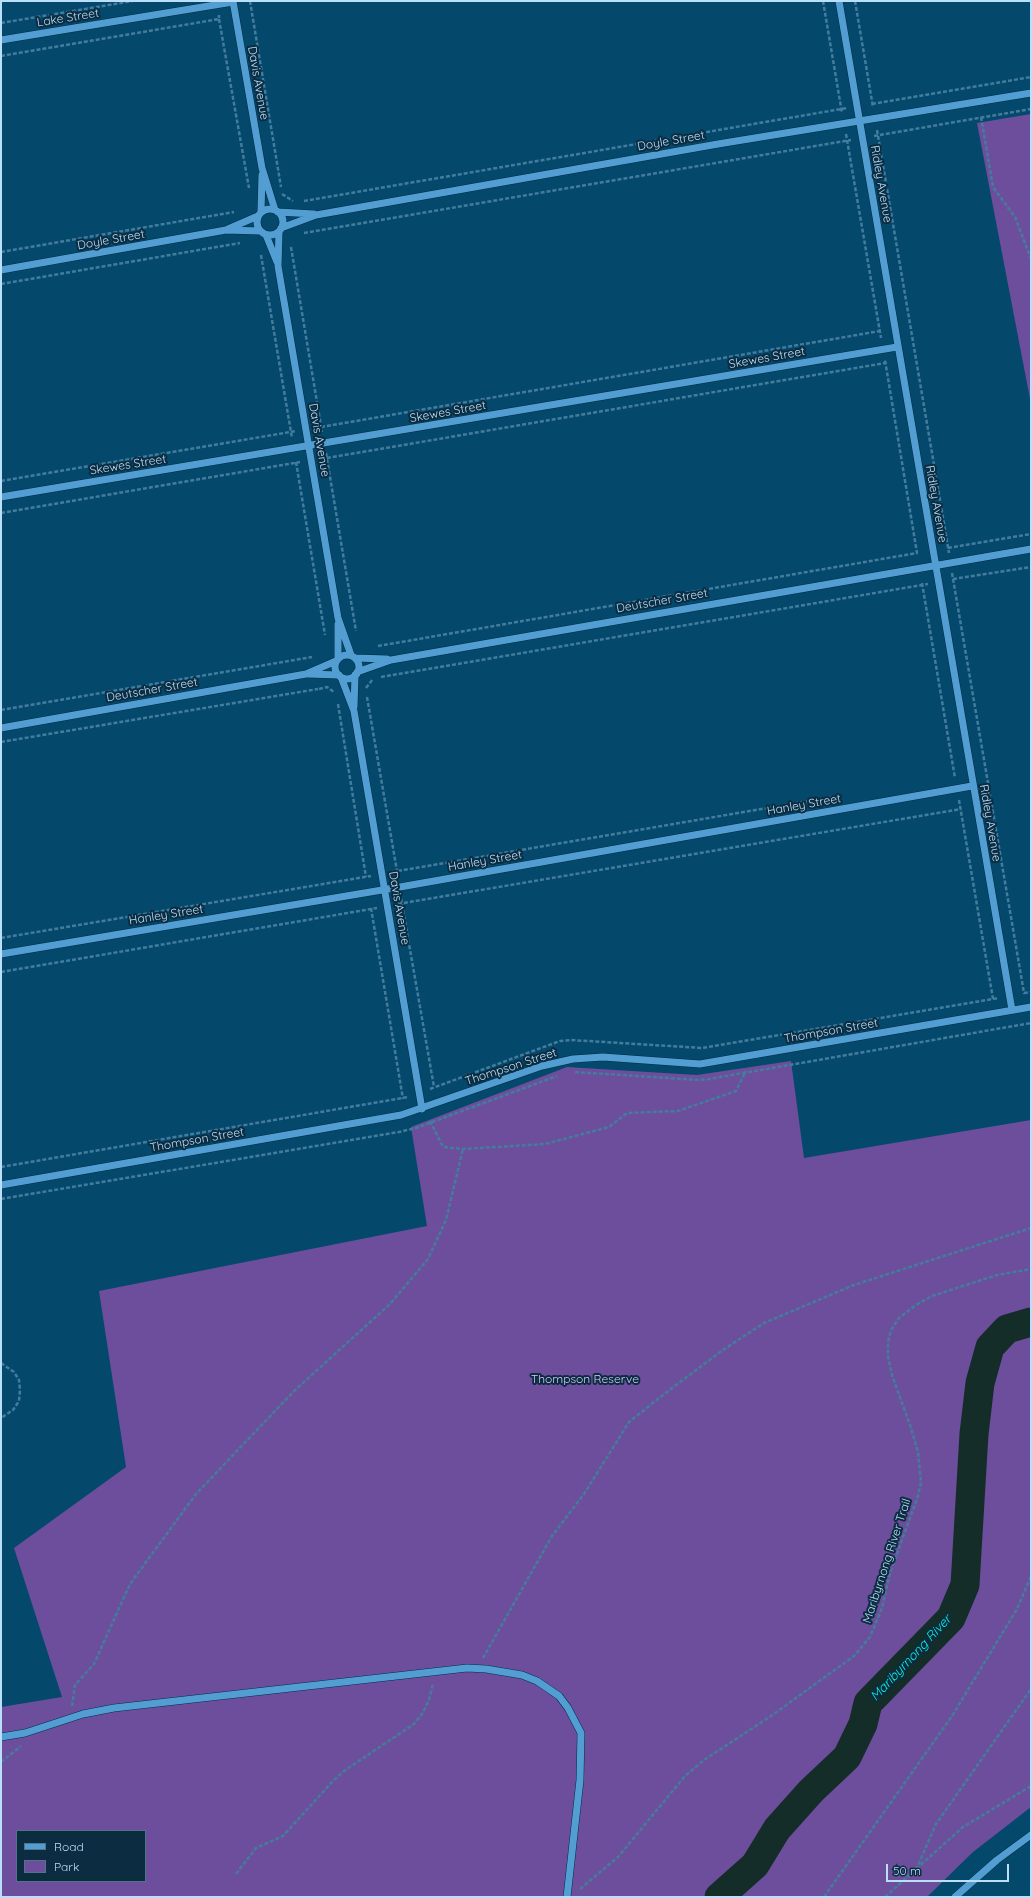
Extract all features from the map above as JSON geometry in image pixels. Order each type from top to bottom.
[{"type":"street","name":"Ridley Avenue","points":[[839,1],[897,347],[939,582],[972,786],[1012,1010]]},
{"type":"street","name":"Lake Street","points":[[1,40],[233,2]]},
{"type":"street","name":"Davis Avenue","points":[[233,2],[262,168],[276,211]]},
{"type":"street","name":"Doyle Street","points":[[280,230],[316,215],[718,144],[975,104],[1031,93]]},
{"type":"street","name":"Davis Avenue","points":[[260,214],[262,168]]},
{"type":"street","points":[[268,209],[276,211],[283,220],[280,230],[275,234],[263,233],[257,224],[260,214],[268,209]]},
{"type":"street","name":"Doyle Street","points":[[276,211],[316,215]]},
{"type":"street","name":"Doyle Street","points":[[226,230],[260,214]]},
{"type":"street","name":"Doyle Street","points":[[1,270],[226,230],[263,233]]},
{"type":"street","name":"Davis Avenue","points":[[280,230],[278,266],[338,618],[337,660]]},
{"type":"street","name":"Davis Avenue","points":[[263,233],[278,266]]},
{"type":"street","name":"Skewes Street","points":[[1,498],[897,347]]},
{"type":"street","name":"Deutscher Street","points":[[356,674],[391,660],[1031,549]]},
{"type":"street","name":"Davis Avenue","points":[[338,618],[353,657]]},
{"type":"street","points":[[344,655],[353,657],[359,665],[356,674],[348,679],[340,676],[335,669],[337,660],[344,655]]},
{"type":"street","name":"Deutscher Street","points":[[353,657],[391,660]]},
{"type":"street","name":"Deutscher Street","points":[[306,674],[337,660]]},
{"type":"street","name":"Deutscher Street","points":[[1,728],[306,674],[340,676]]},
{"type":"street","name":"Davis Avenue","points":[[354,711],[356,674]]},
{"type":"street","name":"Davis Avenue","points":[[340,676],[354,711],[422,1109]]},
{"type":"street","name":"Hanley Street","points":[[1,954],[385,890],[972,786]]},
{"type":"street","name":"Thompson Street","points":[[1,1185],[401,1116],[542,1066],[574,1059],[603,1057],[700,1064],[1031,1007]]},
{"type":"street","points":[[1,1737],[25,1733],[70,1718],[114,1708],[434,1672],[477,1668],[505,1671],[537,1681],[559,1696],[568,1708],[581,1733],[580,1780],[567,1897]]},
{"type":"street","points":[[955,1897],[997,1860],[1031,1835]]},
{"type":"path","points":[[1,23],[133,1]]},
{"type":"path","points":[[250,1],[282,194],[296,202]]},
{"type":"path","points":[[823,1],[847,141],[1031,109]]},
{"type":"path","points":[[855,1],[1024,993],[1031,992]]},
{"type":"path","points":[[217,5],[250,193]]},
{"type":"path","points":[[1,56],[219,19]]},
{"type":"path","points":[[303,201],[1031,77]]},
{"type":"path","points":[[975,104],[981,118],[993,187],[1015,217],[1031,259]]},
{"type":"path","points":[[1,252],[235,212]]},
{"type":"path","points":[[1,284],[248,242]]},
{"type":"path","points":[[260,250],[326,638]]},
{"type":"path","points":[[1,481],[880,331]]},
{"type":"path","points":[[1,513],[885,363]]},
{"type":"path","points":[[948,548],[1031,534]]},
{"type":"path","points":[[373,678],[1031,567]]},
{"type":"path","points":[[1,710],[313,657]]},
{"type":"path","points":[[1,742],[318,689]]},
{"type":"path","points":[[947,778],[955,776]]},
{"type":"path","points":[[1,938],[837,796]]},
{"type":"path","points":[[1,972],[960,809]]},
{"type":"path","points":[[573,1072],[698,1080],[1031,1024]]},
{"type":"path","points":[[422,1109],[443,1147],[463,1149],[545,1144],[609,1127],[627,1113],[678,1111],[736,1090],[746,1072],[746,1057]]},
{"type":"path","points":[[1,1199],[399,1132],[560,1075]]},
{"type":"path","points":[[70,1718],[75,1685],[94,1664],[130,1584],[196,1494],[293,1392],[390,1304],[428,1259],[446,1220],[463,1149]]},
{"type":"path","points":[[477,1668],[552,1536],[584,1494],[629,1422],[723,1350],[764,1323],[854,1285],[1031,1228]]},
{"type":"path","name":"Maribyrnong River Trail","points":[[575,1894],[618,1857],[685,1776],[704,1760],[771,1716],[854,1656],[870,1637],[882,1608],[890,1573],[918,1496],[921,1482],[918,1452],[892,1375],[888,1357],[888,1342],[891,1330],[899,1318],[916,1305],[932,1296],[997,1275],[1031,1269]]},
{"type":"path","points":[[1,1363],[14,1372],[19,1380],[20,1390],[19,1400],[13,1410],[1,1418]]},
{"type":"path","points":[[824,1897],[952,1716],[1016,1610],[1031,1576]]},
{"type":"path","points":[[236,1874],[256,1848],[283,1836],[344,1771],[414,1724],[422,1714],[429,1700],[434,1672]]},
{"type":"path","points":[[916,1870],[936,1824],[1031,1689]]},
{"type":"path","points":[[885,1897],[963,1827],[1031,1786]]},
{"type":"green space","points":[[1031,114],[1031,404],[977,123]]},
{"type":"green space","name":"Thompson Reserve","points":[[791,1061],[804,1158],[1031,1120],[1031,1807],[973,1852],[927,1897],[1,1897],[1,1707],[62,1697],[14,1548],[126,1467],[99,1291],[427,1226],[411,1127],[567,1067],[697,1075]]},
{"type":"waterway","name":"Maribyrnong River","points":[[719,1897],[755,1865],[777,1829],[811,1791],[847,1757],[863,1724],[868,1703],[951,1618],[965,1585],[974,1434],[980,1383],[990,1347],[1007,1329],[1031,1322]]}]
